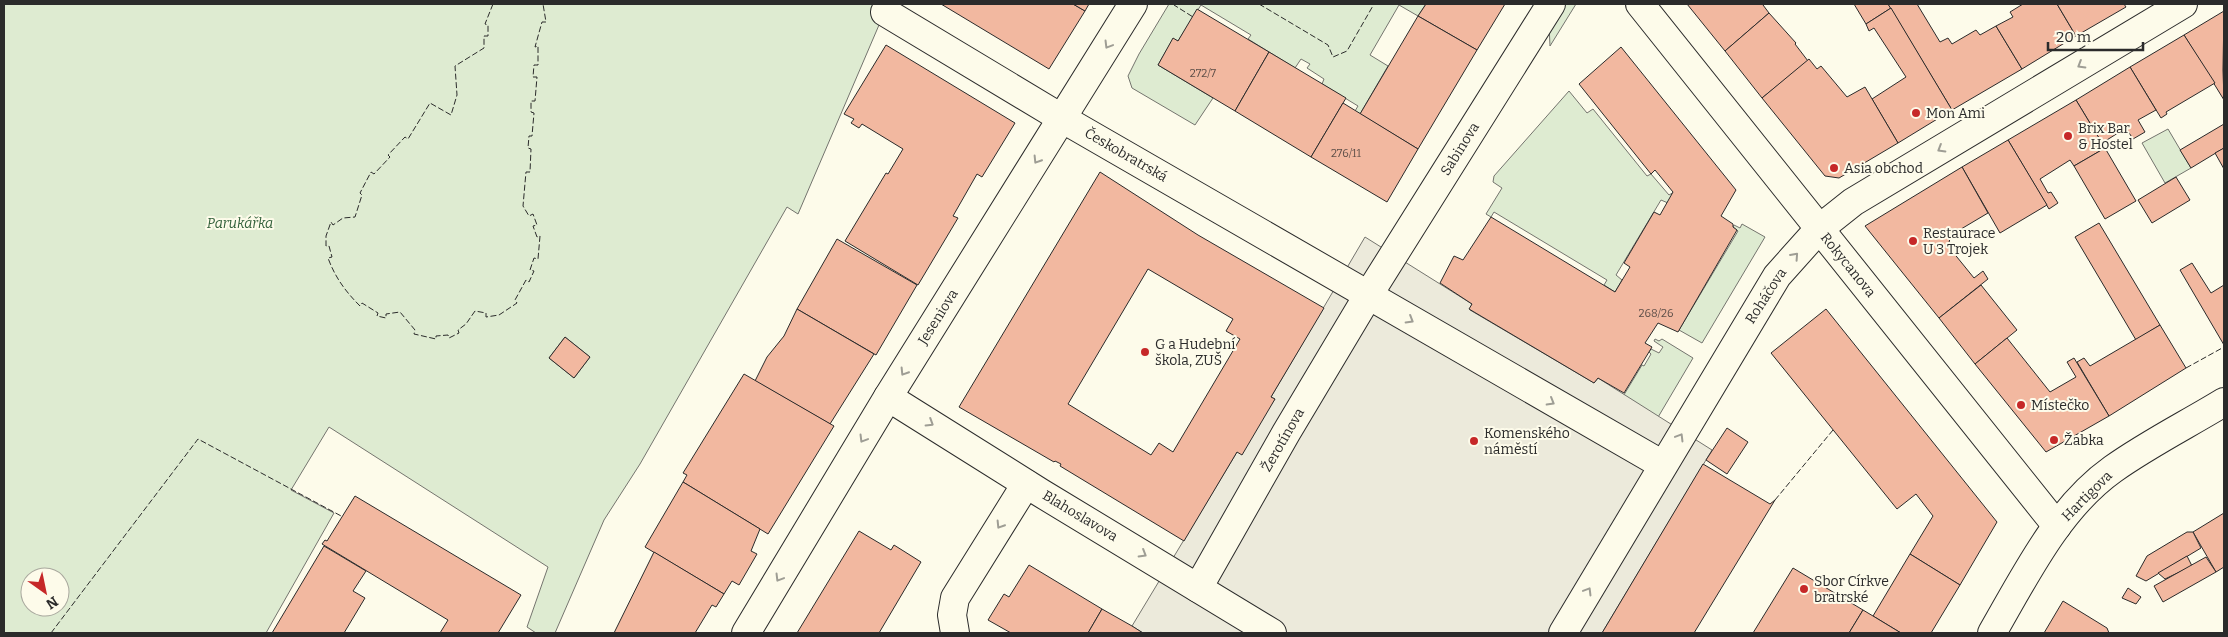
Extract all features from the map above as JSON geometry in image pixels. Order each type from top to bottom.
[{"type":"street","name":"Jeseniova","points":[[746,633],[888,397],[1134,4]]},
{"type":"street","name":"Sabinova","points":[[1369,294],[1550,4]]},
{"type":"street","name":"Rokycanova","points":[[1640,4],[1781,178],[1819,229],[2057,526]]},
{"type":"street","name":"Roháčova","points":[[1562,633],[1777,276],[1819,229],[1853,202],[2182,4]]},
{"type":"street","name":"Českobratrská","points":[[885,12],[1063,119],[1369,294]]},
{"type":"street","points":[[1369,294],[1452,345],[1663,465]]},
{"type":"street","name":"Žerotínova","points":[[1198,588],[1369,294]]},
{"type":"street","name":"Blahoslavova","points":[[888,397],[1026,484],[1272,633]]},
{"type":"street","name":"Hartigova","points":[[1992,633],[2057,526],[2084,496],[2112,470],[2224,402]]},
{"type":"street","points":[[955,633],[952,615],[955,598],[1026,484]]},
{"type":"green space","name":"Parukářka","points":[[4,4],[888,4],[798,214],[787,207],[640,464],[604,520],[555,633],[536,633],[527,627],[548,567],[329,427],[291,490],[334,513],[266,633],[4,633]],"holes":[[[565,337],[590,357],[574,378],[549,358]]]},
{"type":"green space","points":[[1169,4],[1426,4],[1418,16],[1399,5],[1370,55],[1388,66],[1360,114],[1355,111],[1358,106],[1322,84],[1324,79],[1307,68],[1310,64],[1301,59],[1295,68],[1248,39],[1251,35],[1201,5],[1178,41],[1173,39],[1158,65],[1213,98],[1195,125],[1132,88],[1128,76]]},
{"type":"green space","points":[[1554,4],[1576,4],[1550,46],[1549,24]]},
{"type":"green space","points":[[1569,91],[1587,113],[1593,109],[1647,176],[1651,174],[1669,195],[1674,192],[1668,203],[1661,200],[1616,275],[1622,280],[1615,292],[1604,285],[1607,280],[1494,212],[1491,217],[1486,214],[1502,188],[1493,182],[1494,176]]},
{"type":"green space","points":[[2168,129],[2191,168],[2165,183],[2142,143]]},
{"type":"green space","points":[[1742,224],[1765,237],[1702,343],[1679,330],[1738,231],[1733,227],[1734,225],[1740,228]]},
{"type":"green space","points":[[1655,339],[1659,341],[1662,339],[1693,358],[1654,424],[1619,403],[1642,365],[1644,366],[1651,354],[1649,352],[1651,349],[1659,353],[1663,347],[1654,341]]},
{"type":"shaded area","name":"Komenského náměstí","points":[[1365,237],[1472,304],[1470,310],[1594,383],[1598,378],[1712,450],[1602,633],[1143,633],[1132,626],[1237,452],[1275,399],[1271,397]]},
{"type":"building","points":[[941,4],[1073,4],[1085,11],[1049,69]]},
{"type":"building","points":[[1073,4],[1089,4],[1085,11]]},
{"type":"building","points":[[1426,4],[1505,4],[1477,50],[1418,16]]},
{"type":"building","points":[[1687,4],[1765,4],[1763,5],[1769,13],[1725,51]]},
{"type":"building","points":[[1854,4],[1888,4],[1891,8],[1866,24]]},
{"type":"building","points":[[1888,4],[1917,4],[1940,42],[1948,38],[1952,44],[1976,30],[1980,35],[1996,26],[2022,69],[1952,110]]},
{"type":"building","points":[[2023,4],[2057,4],[2076,36],[2022,69],[1996,26],[2013,17],[2010,12]]},
{"type":"building","points":[[2057,4],[2124,4],[2126,7],[2076,36]]},
{"type":"building","points":[[1891,8],[1952,110],[1898,143],[1872,99],[1906,77],[1874,28],[1869,31],[1866,24]]},
{"type":"building","points":[[1197,9],[1269,52],[1235,111],[1158,65],[1173,38],[1178,41]]},
{"type":"building","points":[[2224,11],[2223,70],[2224,100],[2184,35]]},
{"type":"building","points":[[1769,13],[1796,43],[1808,61],[1762,98],[1725,51]]},
{"type":"building","points":[[1418,16],[1477,50],[1418,149],[1360,114]]},
{"type":"building","points":[[2184,35],[2215,83],[2166,112],[2167,114],[2161,118],[2130,67]]},
{"type":"building","points":[[886,45],[1015,123],[982,177],[977,174],[953,216],[958,218],[918,285],[845,241],[886,173],[888,174],[903,149],[862,124],[859,128],[851,123],[854,119],[844,114]]},
{"type":"building","points":[[1621,47],[1736,190],[1721,216],[1733,224],[1733,227],[1737,230],[1678,332],[1658,323],[1645,343],[1652,347],[1624,393],[1598,378],[1594,383],[1469,309],[1472,304],[1440,283],[1454,256],[1463,260],[1491,217],[1615,292],[1630,267],[1624,263],[1654,212],[1660,215],[1673,192],[1655,170],[1651,174],[1579,84]]},
{"type":"building","points":[[1269,52],[1346,98],[1311,157],[1235,111]]},
{"type":"building","points":[[1809,59],[1817,69],[1821,66],[1847,97],[1865,87],[1898,143],[1839,178],[1825,176],[1762,98]]},
{"type":"building","points":[[2130,67],[2156,110],[2138,120],[2145,132],[2133,139],[2126,128],[2102,143],[2076,100]]},
{"type":"building","points":[[2076,100],[2105,148],[2074,166],[2070,160],[2040,179],[2048,193],[2051,192],[2058,203],[2049,209],[2008,140]]},
{"type":"building","points":[[1343,103],[1418,149],[1387,202],[1311,157]]},
{"type":"building","points":[[2224,124],[2224,148],[2191,168],[2180,150]]},
{"type":"building","points":[[2008,140],[2047,205],[2000,233],[1962,167]]},
{"type":"building","points":[[2105,148],[2136,201],[2105,219],[2074,166]]},
{"type":"building","points":[[2224,148],[2224,169],[2215,153]]},
{"type":"building","name":"Restaurace U 3 Trojek","points":[[1962,167],[1988,213],[1951,235],[1948,246],[1974,278],[1983,271],[1988,279],[1939,318],[1865,226]]},
{"type":"building","name":"G a Hudební škola, ZUŠ","points":[[1100,172],[1198,235],[1324,308],[1271,397],[1275,399],[1242,455],[1237,452],[1184,541],[1060,466],[1061,464],[1054,462],[959,407]],"holes":[[[1148,269],[1233,319],[1226,331],[1240,339],[1173,452],[1159,443],[1151,455],[1068,404]]]},
{"type":"building","points":[[2176,177],[2190,200],[2152,223],[2138,200]]},
{"type":"building","points":[[2099,223],[2160,325],[2136,340],[2075,237]]},
{"type":"building","points":[[837,239],[917,285],[876,355],[797,309]]},
{"type":"building","points":[[2192,263],[2211,293],[2224,285],[2224,345],[2180,270]]},
{"type":"building","points":[[1981,285],[2017,330],[1975,364],[1939,318]]},
{"type":"building","points":[[797,309],[874,354],[830,424],[755,381],[767,357],[784,336]]},
{"type":"building","points":[[1826,309],[1997,522],[1960,585],[1910,554],[1933,516],[1916,494],[1897,509],[1771,353]]},
{"type":"building","points":[[2160,325],[2186,368],[2109,416],[2077,362],[2084,358],[2090,366]]},
{"type":"building","points":[[565,337],[590,357],[574,378],[549,358]]},
{"type":"building","points":[[2007,338],[2050,392],[2076,377],[2067,362],[2074,358],[2109,416],[2046,452],[1975,364]]},
{"type":"building","points":[[744,374],[834,426],[768,534],[683,482],[687,475],[683,473]]},
{"type":"building","points":[[1727,428],[1748,442],[1727,474],[1706,460]]},
{"type":"building","points":[[1703,464],[1770,504],[1775,500],[1694,633],[1602,633]]},
{"type":"building","points":[[683,482],[760,529],[751,551],[757,554],[739,585],[732,581],[724,594],[645,547]]},
{"type":"building","points":[[355,496],[521,595],[498,633],[440,633],[448,620],[322,544],[325,540],[327,541]]},
{"type":"building","points":[[2224,513],[2224,567],[2216,572],[2193,532]]},
{"type":"building","points":[[859,531],[891,550],[894,545],[921,562],[879,633],[797,633]]},
{"type":"building","points":[[2187,532],[2193,532],[2201,548],[2146,581],[2136,576],[2147,556]]},
{"type":"building","points":[[324,546],[366,571],[353,591],[365,598],[344,633],[272,633]]},
{"type":"building","points":[[654,552],[724,594],[716,607],[712,605],[695,633],[614,633]]},
{"type":"building","points":[[1910,554],[1960,585],[1931,633],[1901,633],[1873,616]]},
{"type":"building","points":[[2187,556],[2192,566],[2165,579],[2158,573]]},
{"type":"building","points":[[2206,557],[2216,572],[2163,602],[2154,586]]},
{"type":"building","points":[[1029,565],[1102,609],[1088,633],[1011,633],[988,620],[1004,594],[1009,597]]},
{"type":"building","name":"Sbor Církve bratrské","points":[[1793,568],[1863,610],[1849,633],[1753,633]]},
{"type":"building","points":[[2128,588],[2141,597],[2136,604],[2122,598]]},
{"type":"building","points":[[2063,601],[2107,628],[2109,633],[2044,633]]},
{"type":"building","points":[[1102,609],[1132,626],[1143,633],[1088,633]]},
{"type":"building","points":[[1863,610],[1873,616],[1901,633],[1849,633]]},
{"type":"fence","points":[[493,4],[485,24],[488,25],[488,36],[484,36],[484,48],[455,66],[457,95],[451,115],[430,103],[408,139],[405,137],[374,174],[371,172],[360,193],[362,195],[355,217],[343,218],[333,225],[331,222],[326,236],[326,246],[329,246],[332,257],[328,258],[337,278],[360,306],[362,303],[378,313],[377,316],[386,318],[386,314],[400,312],[415,330],[414,334],[436,339],[436,336],[448,335],[449,338],[459,333],[458,330],[466,324],[475,311],[486,313],[486,317],[499,315],[517,303],[515,300],[526,280],[529,282],[534,271],[530,270],[534,258],[538,259],[540,236],[537,237],[533,226],[537,225],[533,214],[529,216],[523,206],[526,172],[530,172],[531,149],[528,148],[529,136],[532,136],[534,113],[531,112],[531,101],[535,101],[537,77],[533,77],[534,65],[538,65],[538,46],[535,47],[542,22],[546,22],[543,4]]},
{"type":"fence","points":[[1175,4],[1193,17]]},
{"type":"fence","points":[[1259,4],[1328,45],[1333,57],[1347,51],[1374,4]]},
{"type":"fence","points":[[2186,368],[2224,347]]},
{"type":"fence","points":[[1775,500],[1833,430]]},
{"type":"fence","points":[[51,633],[198,439],[343,517]]},
{"type":"place","name":"Mon Ami","points":[[1916,113]]},
{"type":"place","name":"Brix Bar & Hostel","points":[[2068,136]]},
{"type":"place","name":"Asia obchod","points":[[1834,168]]},
{"type":"place","name":"Restaurace U 3 Trojek","points":[[1913,241]]},
{"type":"place","name":"G a Hudební škola, ZUŠ","points":[[1145,352]]},
{"type":"place","name":"Místečko","points":[[2021,405]]},
{"type":"place","name":"Žabka","points":[[2054,440]]},
{"type":"place","name":"Komenského náměstí","points":[[1474,441]]},
{"type":"place","name":"Sbor Církve bratrské","points":[[1804,589]]}]
